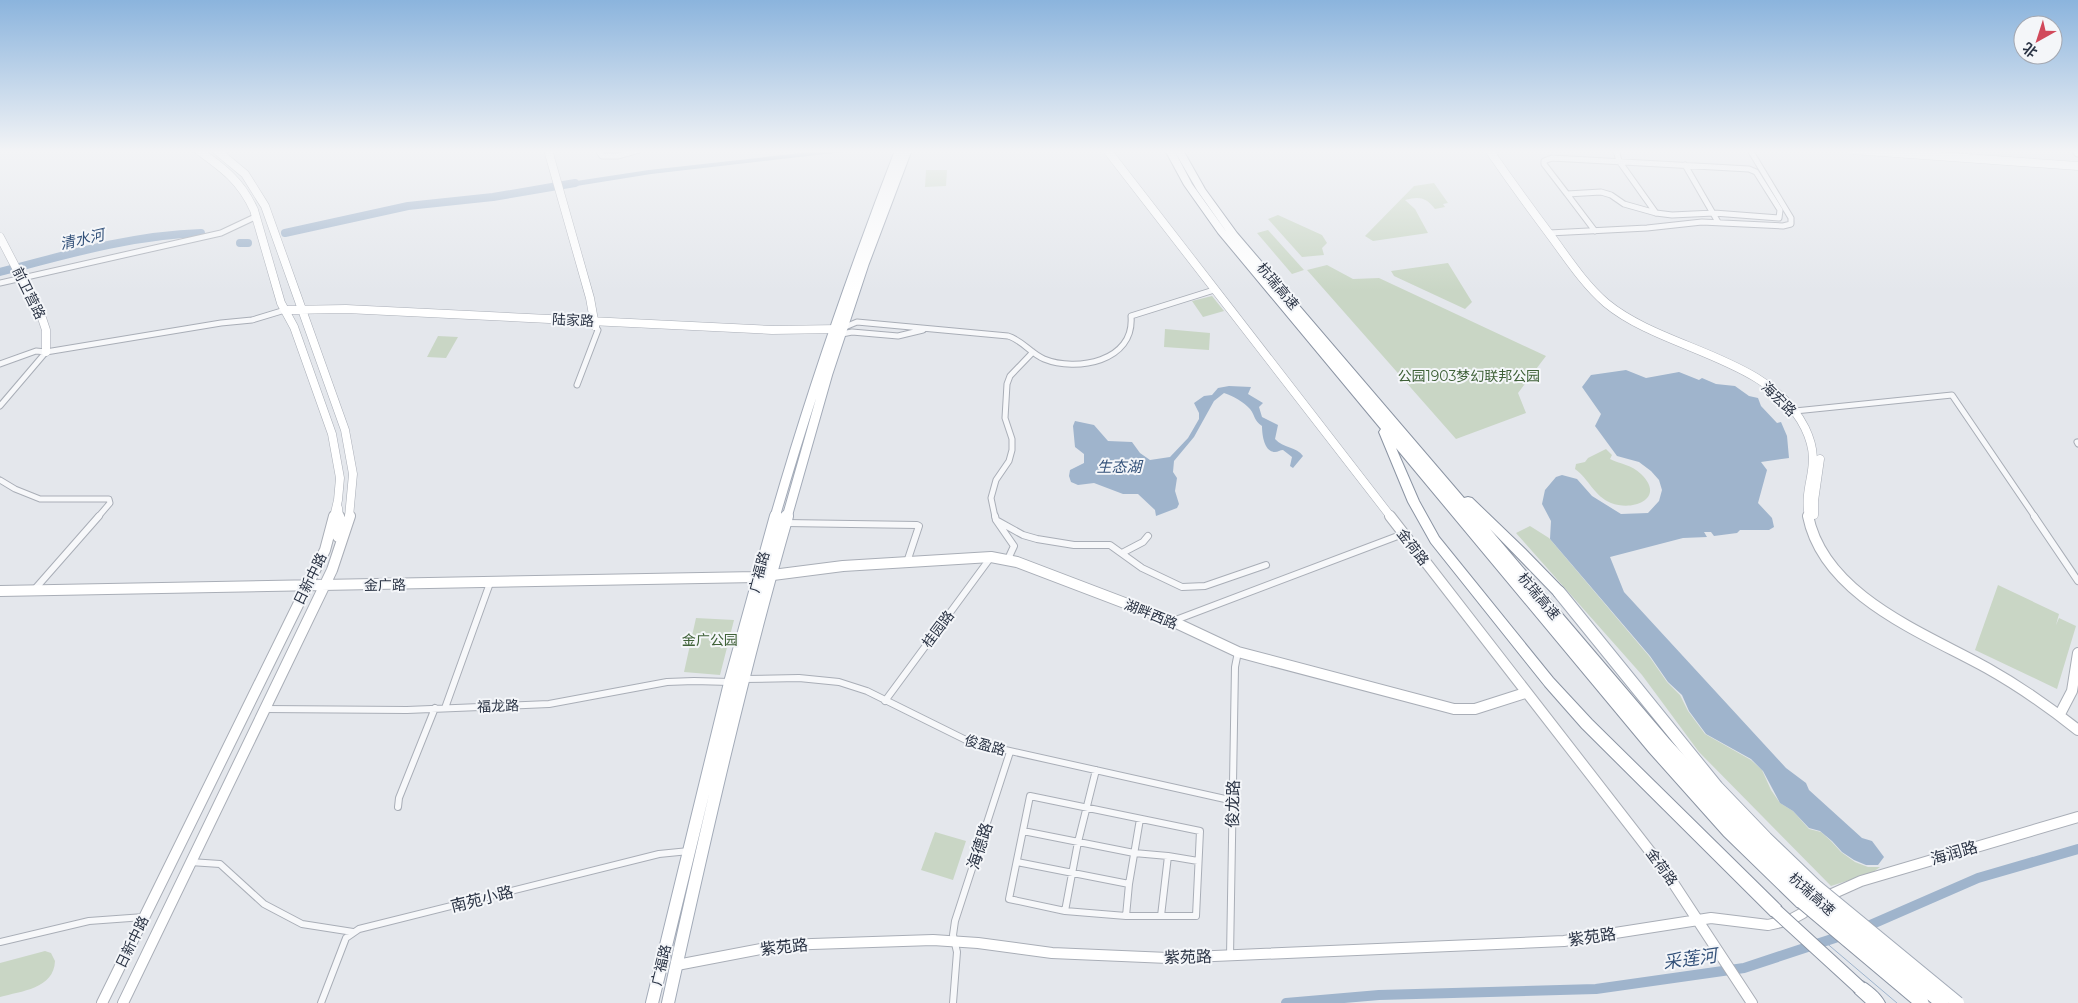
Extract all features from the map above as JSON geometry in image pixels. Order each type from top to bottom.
[{"type":"highway","name":"杭瑞高速","points":[[1196,197],[1211,218],[1367,402],[1670,767],[1743,846],[1942,1003]]},
{"type":"highway","name":"杭瑞高速","points":[[1206,197],[1367,402],[1409,442],[1681,762],[1808,899],[1922,1003]]},
{"type":"highway","points":[[1367,402],[1385,435],[1414,502],[1431,534],[1549,682],[1580,717],[1776,911],[1877,1003]]},
{"type":"highway","points":[[1409,442],[1559,592]]},
{"type":"main road","name":"广福路","points":[[668,1003],[693,891],[770,575],[824,386],[856,263],[882,197]]},
{"type":"main road","name":"广福路","points":[[652,1003],[757,577],[796,446],[890,197]]},
{"type":"main road","points":[[1559,592],[1625,670],[1717,787],[1751,824],[1808,899],[1885,945],[1958,1003]]},
{"type":"street","name":"日新中路","points":[[102,1003],[325,550],[338,506],[340,478],[332,434],[294,327],[270,272],[248,197]]},
{"type":"street","name":"日新中路","points":[[123,1003],[325,585],[345,535],[352,503],[353,474],[345,430],[260,197]]},
{"type":"street","points":[[559,197],[593,323],[598,330],[577,385]]},
{"type":"street","name":"金荷路","points":[[1143,197],[1525,693],[1627,821],[1699,920],[1749,999]]},
{"type":"street","name":"海宏路","points":[[1524,197],[1551,233]]},
{"type":"street","name":"海宏路","points":[[1526,197],[1587,285],[1605,302],[1631,319],[1745,371],[1797,411],[1808,434],[1814,456],[1814,472],[1806,502],[1808,517],[1820,546],[1839,574],[1869,602],[1886,614],[1998,674],[2078,724]]},
{"type":"street","points":[[1568,197],[1594,231]]},
{"type":"street","points":[[1614,197],[1624,204],[1656,213],[1672,215],[1714,213],[1779,218],[1780,210],[1772,197]]},
{"type":"street","points":[[1644,197],[1656,213]]},
{"type":"street","points":[[1704,197],[1718,222]]},
{"type":"street","points":[[1551,233],[1718,222],[1783,226],[1790,224],[1792,221],[1778,197]]},
{"type":"street","points":[[0,283],[21,274],[170,246],[221,233],[255,217]]},
{"type":"street","name":"前卫营路","points":[[0,237],[21,274],[46,330],[46,352]]},
{"type":"street","points":[[838,332],[857,322],[1008,336],[1017,339],[1032,352],[1043,358],[1063,364],[1077,364],[1102,359],[1112,354],[1124,343],[1130,330],[1131,316],[1214,290]]},
{"type":"street","points":[[0,364],[36,351],[46,352],[221,323],[252,320],[285,310]]},
{"type":"street","name":"陆家路","points":[[285,310],[838,332]]},
{"type":"street","points":[[838,332],[898,336],[925,329]]},
{"type":"street","points":[[0,406],[46,352]]},
{"type":"street","points":[[1008,559],[1014,546],[996,520],[992,508],[992,489],[1009,461],[1012,450],[1012,439],[1005,418],[1006,384],[1010,376],[1032,352]]},
{"type":"street","points":[[1797,411],[1952,395],[2078,581]]},
{"type":"street","points":[[0,480],[40,499],[109,499],[110,502],[34,590]]},
{"type":"street","points":[[338,506],[341,510],[352,503]]},
{"type":"street","points":[[325,585],[321,580],[341,527],[338,506]]},
{"type":"street","points":[[996,520],[1023,535],[1036,539],[1074,545],[1110,545],[1142,568],[1182,587],[1205,586],[1266,565]]},
{"type":"street","points":[[786,523],[916,525],[919,526],[918,532],[906,562]]},
{"type":"street","points":[[1172,621],[1403,534]]},
{"type":"street","points":[[1122,553],[1143,542],[1148,536]]},
{"type":"street","name":"湖畔西路","points":[[770,575],[843,566],[991,557],[1008,559],[1172,621],[1238,652],[1454,709],[1475,709],[1525,693]]},
{"type":"street","name":"桂园路","points":[[884,701],[991,557]]},
{"type":"street","name":"金广路","points":[[0,591],[490,583],[757,577],[770,575]]},
{"type":"street","points":[[445,708],[490,583]]},
{"type":"street","points":[[230,779],[232,774],[228,760],[230,754],[308,596],[310,588],[307,586]]},
{"type":"street","name":"俊龙路","points":[[1230,956],[1235,667],[1238,652]]},
{"type":"street","points":[[2061,713],[2070,704],[2076,692],[2078,653]]},
{"type":"street","name":"俊盈路","points":[[744,679],[830,680],[851,685],[958,737],[1010,752],[1234,801]]},
{"type":"street","name":"福龙路","points":[[264,709],[445,708],[550,704],[680,681],[730,682]]},
{"type":"street","points":[[398,807],[399,798],[436,708]]},
{"type":"street","name":"海宏路","points":[[2061,713],[2078,730]]},
{"type":"street","name":"海德路","points":[[953,1003],[956,952],[953,935],[955,921],[1010,752]]},
{"type":"street","points":[[1065,911],[1085,808],[1096,770]]},
{"type":"street","points":[[214,778],[225,772],[229,773],[230,779]]},
{"type":"street","points":[[1030,796],[1140,819],[1200,831],[1196,916],[1126,916],[1065,911],[1009,899],[1030,796]]},
{"type":"street","name":"海润路","points":[[1832,894],[1861,881],[2078,817]]},
{"type":"street","points":[[1126,916],[1129,884],[1140,819]]},
{"type":"street","points":[[1023,831],[1134,853],[1198,861]]},
{"type":"street","name":"南苑小路","points":[[352,932],[359,928],[658,854],[689,851]]},
{"type":"street","points":[[1161,916],[1168,856]]},
{"type":"street","points":[[190,862],[220,864],[264,904],[294,921],[352,932],[344,945],[321,1003]]},
{"type":"street","points":[[1017,862],[1129,884]]},
{"type":"street","points":[[1699,920],[1726,918],[1768,926],[1783,924],[1808,899]]},
{"type":"street","points":[[0,942],[75,925],[120,918],[144,917]]},
{"type":"street","name":"紫苑路","points":[[677,965],[782,945],[955,940],[1052,953],[1111,957],[1230,956],[1564,941],[1699,920]]},
{"type":"green space","points":[[1403,197],[1444,197],[1448,203],[1443,204],[1445,207],[1435,209],[1422,198],[1405,200],[1415,209],[1428,233],[1373,241],[1365,236]]},
{"type":"green space","points":[[1278,215],[1322,235],[1327,243],[1322,248],[1324,255],[1302,257],[1268,219]]},
{"type":"green space","points":[[1268,230],[1304,270],[1292,274],[1257,233]]},
{"type":"green space","points":[[1448,263],[1472,302],[1465,309],[1394,276],[1391,271]]},
{"type":"green space","name":"公园1903梦幻联邦公园","points":[[1327,265],[1353,279],[1379,278],[1546,356],[1518,393],[1526,413],[1456,439],[1307,270]]},
{"type":"green space","points":[[1212,296],[1224,311],[1203,317],[1192,301]]},
{"type":"green space","points":[[1165,329],[1210,333],[1209,350],[1164,347]]},
{"type":"green space","points":[[438,336],[458,337],[446,358],[427,357]]},
{"type":"green space","points":[[1606,449],[1612,455],[1610,459],[1634,469],[1648,483],[1649,496],[1644,501],[1629,506],[1611,503],[1600,496],[1575,469],[1576,464],[1585,462],[1588,458]]},
{"type":"green space","points":[[1530,526],[1549,538],[1649,656],[1667,682],[1680,695],[1688,711],[1705,734],[1751,760],[1762,770],[1771,790],[1780,803],[1793,811],[1809,829],[1821,832],[1841,852],[1855,862],[1868,867],[1880,867],[1872,873],[1831,886],[1699,752],[1642,675],[1516,533]]},
{"type":"green space","points":[[1998,585],[2059,614],[2056,625],[2059,618],[2076,626],[2057,689],[1975,650]]},
{"type":"green space","name":"金广公园","points":[[696,618],[734,620],[720,675],[684,672]]},
{"type":"green space","points":[[935,832],[966,841],[953,880],[921,870]]},
{"type":"green space","points":[[45,951],[51,953],[55,961],[49,978],[35,987],[0,997],[0,963]]},
{"type":"water","points":[[1626,370],[1646,378],[1679,372],[1699,380],[1702,378],[1716,384],[1735,386],[1749,396],[1758,398],[1761,406],[1777,423],[1781,422],[1787,436],[1789,458],[1761,462],[1767,470],[1758,503],[1772,518],[1774,527],[1769,530],[1740,530],[1737,533],[1714,536],[1711,532],[1704,532],[1707,537],[1683,538],[1610,557],[1624,592],[1786,768],[1806,783],[1809,790],[1862,838],[1872,841],[1884,857],[1878,865],[1866,865],[1854,860],[1842,852],[1820,831],[1809,828],[1793,811],[1780,803],[1763,771],[1751,759],[1706,734],[1689,711],[1682,695],[1668,682],[1650,656],[1550,539],[1551,521],[1542,504],[1545,490],[1556,477],[1562,475],[1577,479],[1592,496],[1621,514],[1648,513],[1659,501],[1662,490],[1659,480],[1639,462],[1617,456],[1595,426],[1601,414],[1582,387],[1591,375]]},
{"type":"water","name":"生态湖","points":[[1229,386],[1251,387],[1248,394],[1263,403],[1259,407],[1262,417],[1278,425],[1275,439],[1303,456],[1293,468],[1290,466],[1292,457],[1283,450],[1275,452],[1268,449],[1264,442],[1262,426],[1257,422],[1250,409],[1245,404],[1224,393],[1214,401],[1194,437],[1174,461],[1173,472],[1177,478],[1175,491],[1179,504],[1177,508],[1156,516],[1155,510],[1138,494],[1123,494],[1094,483],[1078,485],[1071,482],[1070,470],[1084,463],[1084,454],[1075,447],[1073,426],[1075,421],[1094,425],[1108,441],[1132,442],[1140,453],[1150,460],[1170,457],[1188,438],[1199,419],[1199,413],[1194,403],[1204,396],[1212,395],[1218,388]]},
{"type":"waterway","name":"清水河","points":[[285,233],[408,206],[494,197]]},
{"type":"waterway","name":"清水河","points":[[0,272],[125,242],[201,233]]},
{"type":"waterway","name":"清水河","points":[[240,243],[248,243]]},
{"type":"waterway","name":"采莲河","points":[[1861,929],[1978,878],[2078,849]]},
{"type":"waterway","name":"采莲河","points":[[1286,1003],[1379,995],[1596,989],[1744,968],[1844,935]]},
{"type":"waterway","points":[[1824,941],[1897,1003]]}]
